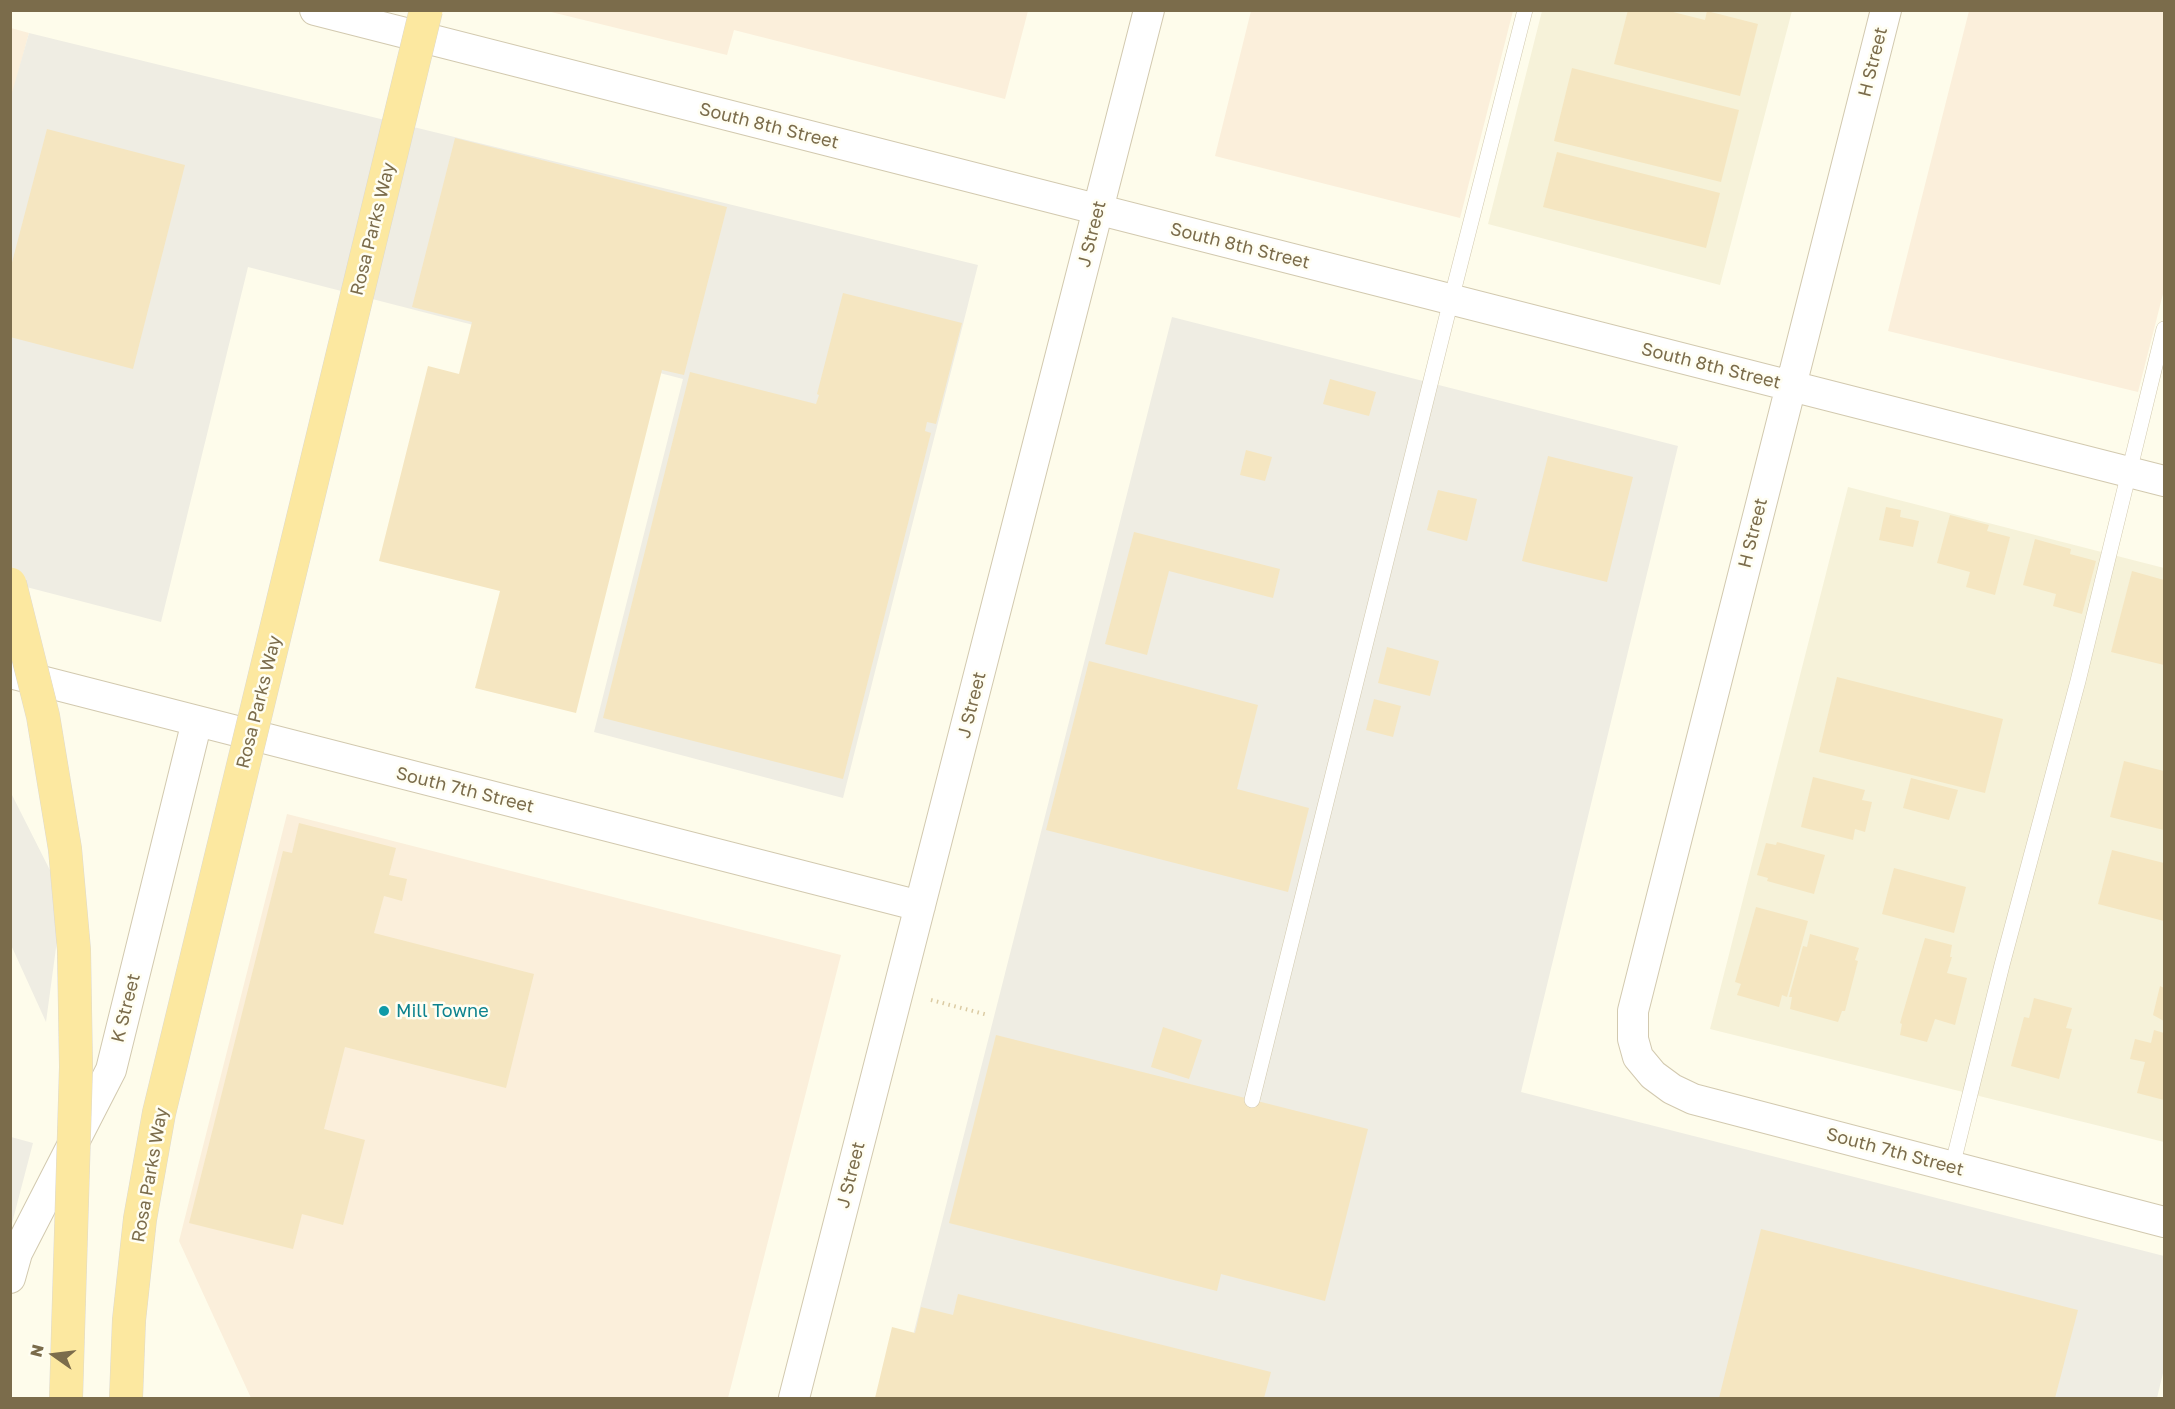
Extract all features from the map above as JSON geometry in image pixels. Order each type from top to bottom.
[{"type":"highway","name":"Rosa Parks Way","points":[[126,1398],[129,1320],[140,1219],[159,1113],[426,10]]},
{"type":"highway","points":[[10,584],[43,716],[65,849],[74,950],[76,1067],[66,1398]]},
{"type":"street","name":"South 8th Street","points":[[315,10],[2164,481]]},
{"type":"street","name":"J Street","points":[[794,1398],[1149,10]]},
{"type":"street","name":"H Street","points":[[1638,1057],[1633,1039],[1633,1011],[1886,10]]},
{"type":"street","name":"South 7th Street","points":[[10,673],[920,906]]},
{"type":"street","name":"K Street","points":[[10,1278],[17,1253],[111,1070],[197,721]]},
{"type":"street","name":"South 7th Street","points":[[1638,1057],[1653,1075],[1672,1089],[1693,1099],[2164,1222]]},
{"type":"lane","points":[[1252,1100],[1525,10]]},
{"type":"lane","points":[[1952,1167],[2130,472],[2164,329]]},
{"type":"path","points":[[899,991],[988,1015]]},
{"type":"shaded area","points":[[547,11],[1028,11],[1005,99],[734,30],[727,55]]},
{"type":"shaded area","points":[[1251,11],[1513,11],[1460,218],[1215,156]]},
{"type":"shaded area","points":[[1542,11],[1792,11],[1720,285],[1488,224]]},
{"type":"shaded area","points":[[1969,11],[2164,11],[2164,290],[2138,392],[1888,331]]},
{"type":"shaded area","points":[[11,28],[29,33],[11,100]]},
{"type":"shaded area","points":[[29,33],[978,265],[843,798],[594,732],[683,379],[248,267],[161,622],[11,583],[10,100]]},
{"type":"shaded area","points":[[1172,317],[1678,446],[1521,1092],[2164,1256],[2164,1369],[2157,1398],[897,1398]]},
{"type":"shaded area","points":[[1848,487],[2164,568],[2164,1142],[1710,1029]]},
{"type":"shaded area","points":[[10,791],[63,896],[46,1022],[11,945]]},
{"type":"shaded area","points":[[287,814],[841,955],[728,1398],[251,1398],[179,1241]]},
{"type":"shaded area","points":[[10,1137],[33,1143],[11,1227]]},
{"type":"building","points":[[1628,10],[1665,10],[1705,20],[1707,11],[1758,24],[1740,96],[1614,64]]},
{"type":"building","points":[[1572,68],[1739,110],[1721,182],[1554,141]]},
{"type":"building","points":[[47,129],[185,165],[133,369],[10,337],[10,270]]},
{"type":"building","points":[[455,138],[727,207],[684,375],[662,370],[576,713],[475,688],[500,591],[379,561],[428,366],[459,374],[472,322],[412,307]]},
{"type":"building","points":[[1557,152],[1720,193],[1706,248],[1543,207]]},
{"type":"building","points":[[843,293],[962,323],[936,424],[927,422],[925,431],[931,433],[843,779],[603,718],[690,372],[816,404]]},
{"type":"building","points":[[1330,379],[1376,392],[1369,416],[1323,404]]},
{"type":"building","points":[[1246,450],[1272,457],[1265,481],[1240,475]]},
{"type":"building","points":[[1548,456],[1633,477],[1607,582],[1522,561]]},
{"type":"building","points":[[1438,490],[1477,499],[1467,541],[1427,530]]},
{"type":"building","points":[[1886,507],[1901,510],[1900,517],[1919,521],[1913,547],[1879,540]]},
{"type":"building","points":[[1950,515],[1989,525],[1987,531],[2010,537],[1995,595],[1966,587],[1970,572],[1937,563]]},
{"type":"building","points":[[1134,532],[1280,569],[1273,598],[1169,571],[1147,655],[1105,644]]},
{"type":"building","points":[[2035,539],[2071,549],[2070,554],[2096,561],[2082,614],[2053,606],[2056,594],[2023,585]]},
{"type":"building","points":[[2132,571],[2164,580],[2164,665],[2111,652]]},
{"type":"building","points":[[1387,647],[1439,661],[1430,696],[1378,683]]},
{"type":"building","points":[[1089,661],[1258,705],[1237,789],[1309,808],[1288,892],[1046,830]]},
{"type":"building","points":[[1837,677],[2003,719],[1985,793],[1819,752]]},
{"type":"building","points":[[1374,699],[1401,706],[1393,737],[1366,730]]},
{"type":"building","points":[[2124,761],[2164,771],[2164,830],[2110,817]]},
{"type":"building","points":[[1813,777],[1865,790],[1862,800],[1872,802],[1865,832],[1855,829],[1853,840],[1801,827]]},
{"type":"building","points":[[1911,778],[1958,790],[1949,820],[1903,808]]},
{"type":"building","name":"Mill Towne","points":[[299,823],[396,848],[389,875],[407,879],[402,901],[384,896],[374,933],[534,974],[506,1088],[345,1047],[324,1129],[365,1140],[343,1225],[302,1214],[293,1249],[189,1223],[283,851],[292,853]]},
{"type":"building","points":[[1777,842],[1825,855],[1814,894],[1767,881],[1768,878],[1757,875],[1766,843],[1776,845]]},
{"type":"building","points":[[2112,850],[2164,863],[2164,921],[2098,904]]},
{"type":"building","points":[[1894,868],[1966,887],[1954,933],[1882,914]]},
{"type":"building","points":[[1756,907],[1808,921],[1787,997],[1782,995],[1779,1007],[1737,995],[1741,984],[1735,982]]},
{"type":"building","points":[[1810,934],[1859,948],[1855,960],[1858,961],[1845,1011],[1842,1011],[1838,1022],[1790,1009],[1792,997],[1789,997],[1803,946],[1807,947]]},
{"type":"building","points":[[1925,938],[1952,945],[1950,957],[1952,957],[1947,973],[1967,978],[1955,1025],[1935,1019],[1927,1042],[1900,1035],[1902,1024],[1900,1023]]},
{"type":"building","points":[[2160,986],[2164,988],[2164,1021],[2153,1015]]},
{"type":"building","points":[[2034,998],[2072,1008],[2066,1028],[2072,1029],[2059,1079],[2011,1066],[2024,1017],[2029,1018]]},
{"type":"building","points":[[1163,1027],[1202,1040],[1189,1079],[1151,1067]]},
{"type":"building","points":[[2154,1030],[2164,1033],[2164,1100],[2137,1093],[2145,1062],[2130,1059],[2135,1039],[2151,1043]]},
{"type":"building","points":[[996,1035],[1368,1129],[1325,1301],[1221,1274],[1217,1291],[949,1223]]},
{"type":"building","points":[[1761,1229],[2078,1310],[2055,1398],[1719,1398]]},
{"type":"building","points":[[958,1294],[1271,1372],[1264,1398],[875,1398],[892,1327],[915,1333],[921,1307],[953,1315]]},
{"type":"place","name":"Mill Towne","points":[[384,1011]]}]
